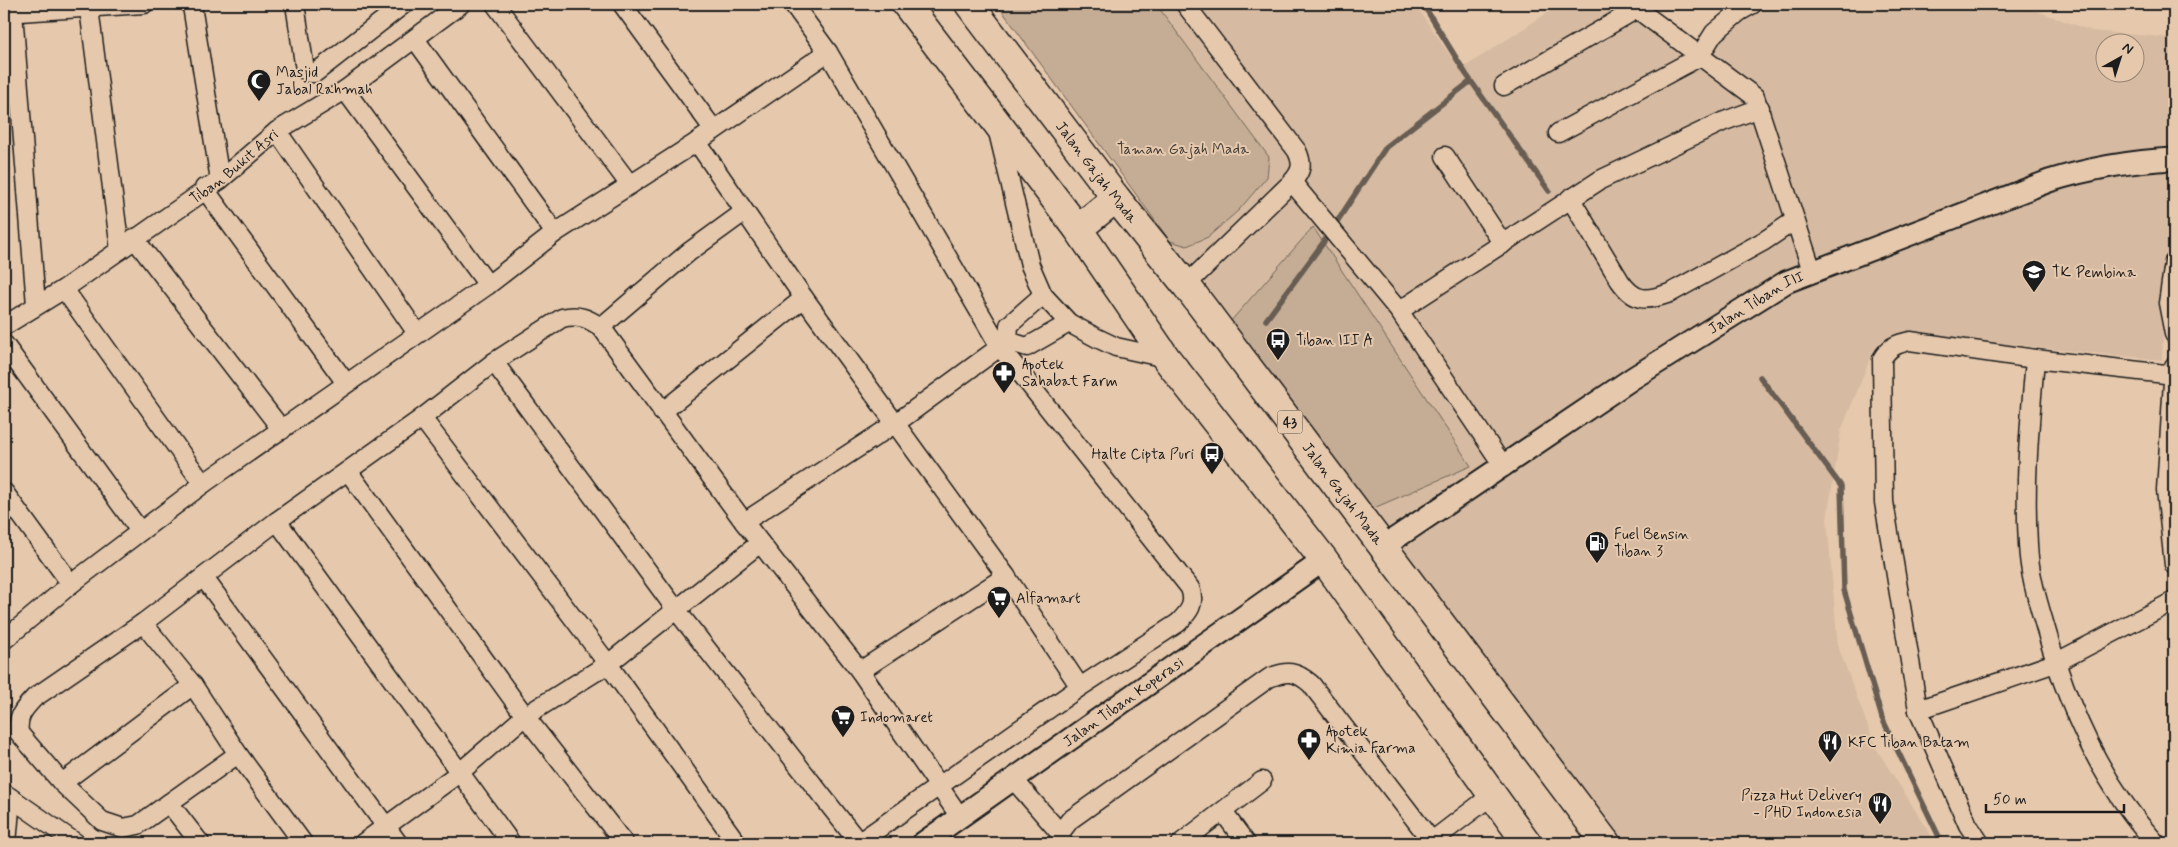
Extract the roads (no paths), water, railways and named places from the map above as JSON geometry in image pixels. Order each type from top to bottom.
[{"type":"highway","points":[[906,4],[1078,229],[1166,358],[1324,560],[1491,796],[1527,843]]},
{"type":"highway","name":"Jalan Gajah Mada","points":[[969,4],[1116,198],[1186,285],[1606,843]]},
{"type":"highway","points":[[1078,229],[1116,198]]},
{"type":"street","points":[[36,305],[8,12],[144,4]]},
{"type":"street","points":[[190,4],[192,6],[220,180]]},
{"type":"street","points":[[295,4],[305,70],[309,73],[315,73],[404,4]]},
{"type":"street","name":"Tiban Bukit Asri","points":[[4,326],[64,289],[204,188],[220,180],[277,131],[345,90],[461,4]]},
{"type":"street","points":[[495,4],[630,185]]},
{"type":"street","points":[[622,4],[714,130]]},
{"type":"street","points":[[494,362],[677,611],[858,843],[1080,687],[1178,623],[1188,613],[1193,603],[1190,588],[1004,343],[828,52],[793,4]]},
{"type":"street","points":[[1185,4],[1297,151],[1302,167],[1300,173],[1292,182],[1186,285]]},
{"type":"street","points":[[1558,133],[1699,57],[1714,33],[1739,12],[1753,4]]},
{"type":"street","points":[[1504,86],[1635,7],[1699,57],[1755,97],[1794,221],[1812,271]]},
{"type":"street","points":[[89,8],[120,250]]},
{"type":"street","points":[[415,39],[556,233]]},
{"type":"street","points":[[4,640],[71,584],[203,484],[488,285],[556,233],[697,142],[828,52]]},
{"type":"street","points":[[345,90],[488,285]]},
{"type":"street","points":[[1400,311],[1570,198],[1629,164],[1722,122],[1760,108]]},
{"type":"street","points":[[995,120],[1030,265],[1042,295],[1069,323],[1116,347],[1166,358]]},
{"type":"street","points":[[277,131],[417,333]]},
{"type":"street","points":[[697,142],[804,298],[1006,576],[1080,687]]},
{"type":"street","points":[[1445,156],[1503,244]]},
{"type":"street","name":"Jalan Tiban III","points":[[1384,546],[1504,467],[1594,404],[1786,282],[2049,181],[2085,170],[2134,161],[2174,159]]},
{"type":"street","points":[[1292,182],[1400,311],[1504,467]]},
{"type":"street","points":[[204,188],[346,383]]},
{"type":"street","points":[[1570,198],[1620,281],[1628,292],[1638,298],[1656,298],[1670,293],[1764,241],[1794,221]]},
{"type":"street","points":[[601,327],[689,252],[744,212]]},
{"type":"street","points":[[134,238],[282,430]]},
{"type":"street","points":[[2174,262],[2168,303],[2174,334]]},
{"type":"street","points":[[64,289],[203,484]]},
{"type":"street","points":[[744,522],[896,423],[1004,343],[1009,326],[1042,295]]},
{"type":"street","points":[[662,412],[804,298]]},
{"type":"street","points":[[238,754],[138,825],[115,827],[102,822],[62,783],[19,732],[18,722],[21,712],[34,698],[143,623],[276,521],[422,418],[494,362],[562,318],[573,315],[584,317],[601,327],[744,522],[860,671],[960,817]]},
{"type":"street","points":[[1004,343],[1027,347],[1069,323]]},
{"type":"street","points":[[1980,843],[1968,825],[1918,710],[1884,502],[1882,359],[1888,350],[1910,341],[2034,359],[2174,375]]},
{"type":"street","points":[[4,344],[140,531]]},
{"type":"street","points":[[2034,359],[2027,455],[2028,546],[2032,581],[2055,663],[2092,752],[2118,797],[2156,843]]},
{"type":"street","points":[[2174,366],[2166,490],[2174,565]]},
{"type":"street","points":[[422,418],[608,664],[737,843]]},
{"type":"street","points":[[348,471],[525,716],[624,843]]},
{"type":"street","points":[[4,492],[71,584]]},
{"type":"street","points":[[276,521],[511,843]]},
{"type":"street","points":[[363,843],[387,828],[459,773],[525,716],[608,664],[677,611],[760,543]]},
{"type":"street","name":"Jalan Tiban Koperasi","points":[[923,843],[1324,560]]},
{"type":"street","points":[[860,671],[1006,576]]},
{"type":"street","points":[[204,578],[398,843]]},
{"type":"street","points":[[1918,710],[2055,663],[2174,601]]},
{"type":"street","points":[[143,623],[193,685],[238,754],[303,843]]},
{"type":"street","points":[[1014,780],[1061,838],[1070,820],[1269,678],[1290,671],[1301,675],[1312,684],[1432,842],[1491,796]]},
{"type":"street","points":[[62,783],[193,685]]},
{"type":"street","points":[[1181,843],[1262,781]]},
{"type":"street","points":[[7,795],[7,843]]},
{"type":"street","points":[[7,795],[76,843]]},
{"type":"street","points":[[169,803],[200,843]]},
{"type":"street","points":[[1223,812],[1246,843]]},
{"type":"waterway","points":[[1423,4],[1466,74],[1549,191]]},
{"type":"waterway","points":[[1266,320],[1323,243],[1386,147],[1471,81]]},
{"type":"waterway","points":[[1760,377],[1841,486],[1844,590],[1882,718],[1942,843]]},
{"type":"place","name":"Masjid Jabal Rahmah","points":[[259,102]]},
{"type":"place","name":"TK Pembina","points":[[2034,293]]},
{"type":"place","name":"Tiban III A","points":[[1278,361]]},
{"type":"place","name":"Apotek Sahabat Farm","points":[[1004,394]]},
{"type":"place","name":"Halte Cipta Puri","points":[[1212,475]]},
{"type":"place","name":"Fuel Bensin Tiban 3","points":[[1597,564]]},
{"type":"place","name":"Alfamart","points":[[999,619]]},
{"type":"place","name":"Indomaret","points":[[843,738]]},
{"type":"place","name":"Apotek Kimia Farma","points":[[1309,761]]},
{"type":"place","name":"KFC Tiban Batam","points":[[1830,763]]},
{"type":"place","name":"Pizza Hut Delivery - PHD Indonesia","points":[[1880,825]]},
{"type":"park label","name":"Taman Gajah Mada","points":[[1183,149]]}]
